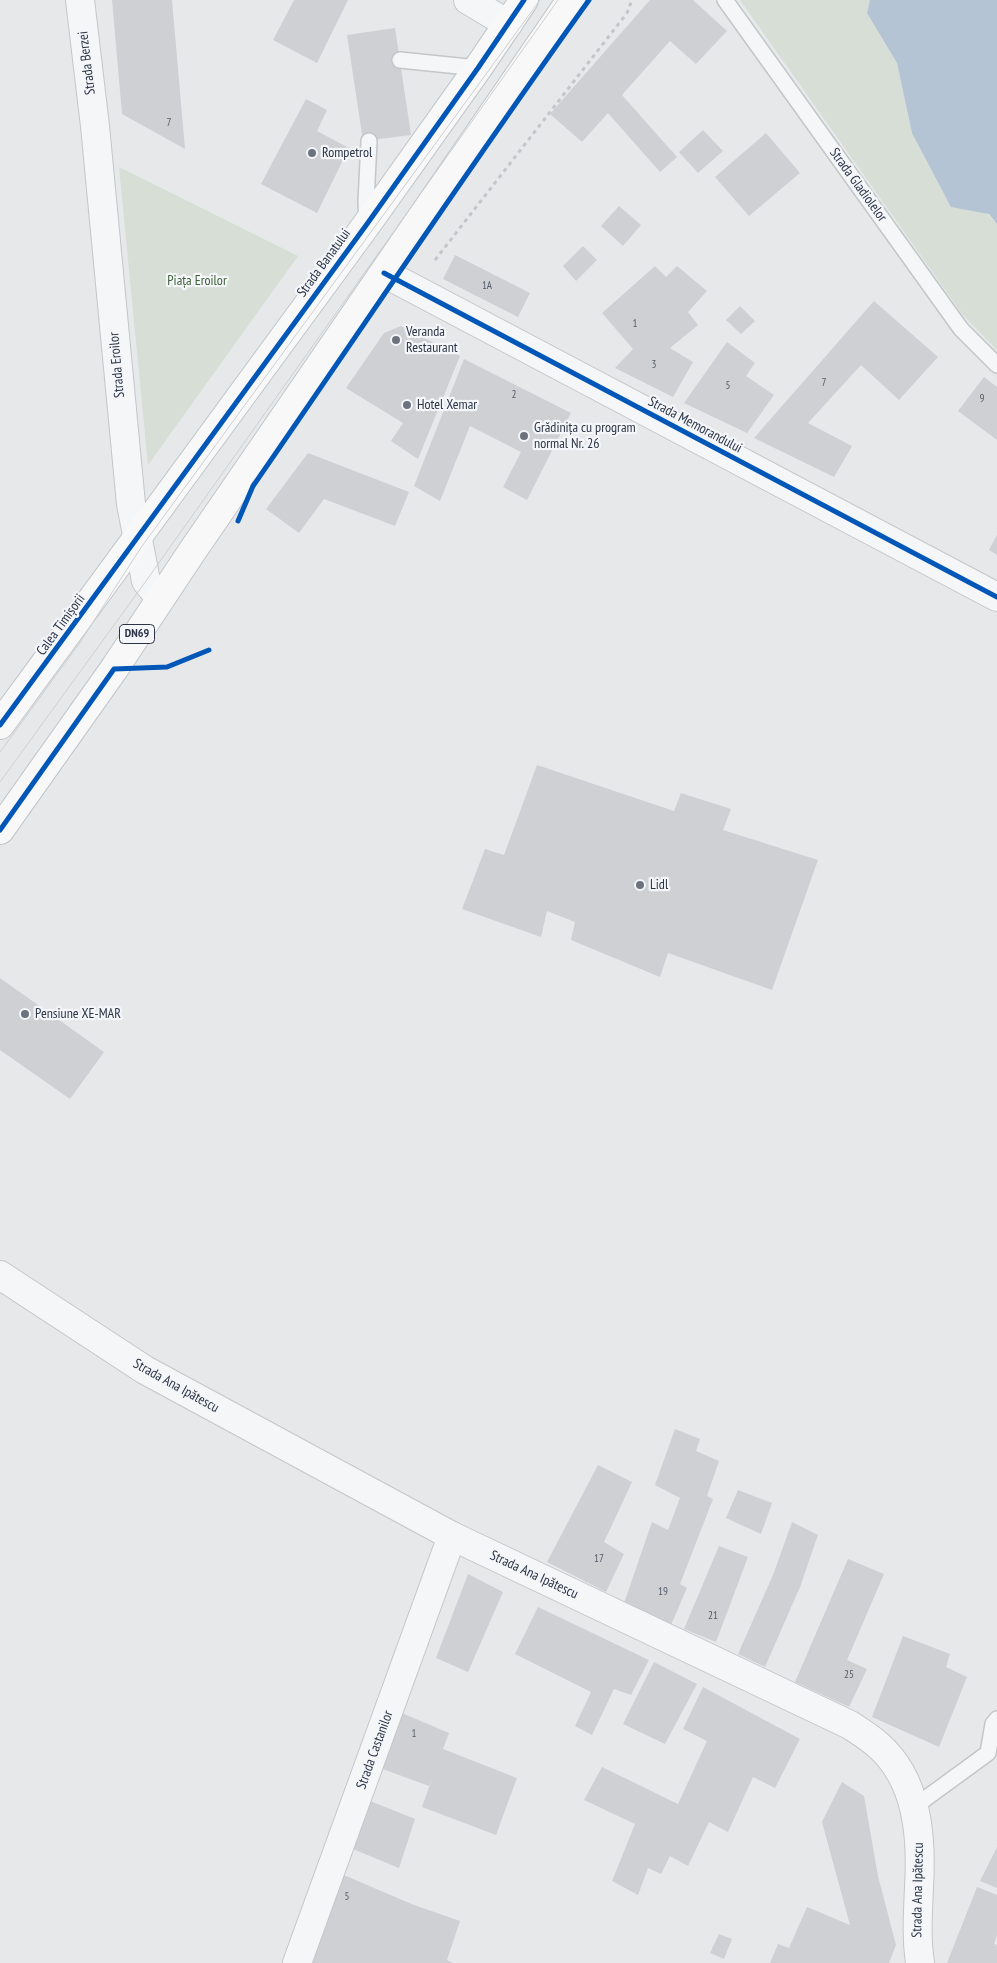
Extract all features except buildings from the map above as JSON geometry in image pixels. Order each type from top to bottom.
[{"type":"main road","name":"Strada Banatului","points":[[137,536],[367,224],[524,0]]},
{"type":"main road","name":"DN69","points":[[0,830],[114,669],[160,598],[571,0]]},
{"type":"main road","name":"Calea Timișorii","points":[[0,725],[68,636],[137,536]]},
{"type":"street","name":"Strada Berzei","points":[[80,0],[94,126]]},
{"type":"street","points":[[468,0],[508,24]]},
{"type":"street","name":"Strada Eroilor","points":[[94,126],[131,504],[146,581],[160,598]]},
{"type":"street","name":"Strada Memorandului","points":[[384,273],[997,597]]},
{"type":"street","name":"Strada Ana Ipătescu","points":[[0,1274],[145,1370],[452,1536],[850,1724],[879,1745],[898,1768],[914,1806],[921,1846],[914,1956]]},
{"type":"street","name":"Strada Castanilor","points":[[297,1963],[452,1536]]},
{"type":"lane","name":"Strada Gladiolelor","points":[[725,0],[961,329],[997,365]]},
{"type":"lane","points":[[400,60],[478,68]]},
{"type":"lane","points":[[367,224],[366,202],[369,141]]},
{"type":"lane","points":[[914,1806],[992,1753],[992,1724],[997,1719]]},
{"type":"path","points":[[435,260],[627,13],[632,0]]},
{"type":"green space","points":[[740,0],[870,0],[867,13],[897,63],[912,133],[997,224],[997,350],[963,315]]},
{"type":"green space","name":"Piața Eroilor","points":[[119,167],[298,256],[148,465]]},
{"type":"water","points":[[870,0],[997,0],[997,224],[989,214],[951,207],[912,133],[897,63],[867,13]]},
{"type":"tram line","points":[[0,752],[79,644],[140,549],[540,0]]},
{"type":"tram line","points":[[0,782],[146,581],[558,0]]},
{"type":"cycle path","points":[[0,725],[367,224],[524,0]]},
{"type":"cycle path","points":[[238,521],[253,486],[462,181],[589,0]]},
{"type":"cycle path","points":[[384,273],[997,597]]},
{"type":"cycle path","points":[[0,830],[114,669],[167,667],[209,650]]},
{"type":"place","name":"Rompetrol","points":[[312,153]]},
{"type":"place","name":"Veranda Restaurant","points":[[396,340]]},
{"type":"place","name":"Hotel Xemar","points":[[407,405]]},
{"type":"place","name":"Grădinița cu program normal Nr. 26","points":[[524,436]]},
{"type":"place","name":"Lidl","points":[[640,885]]},
{"type":"place","name":"Pensiune XE-MAR","points":[[25,1014]]}]
